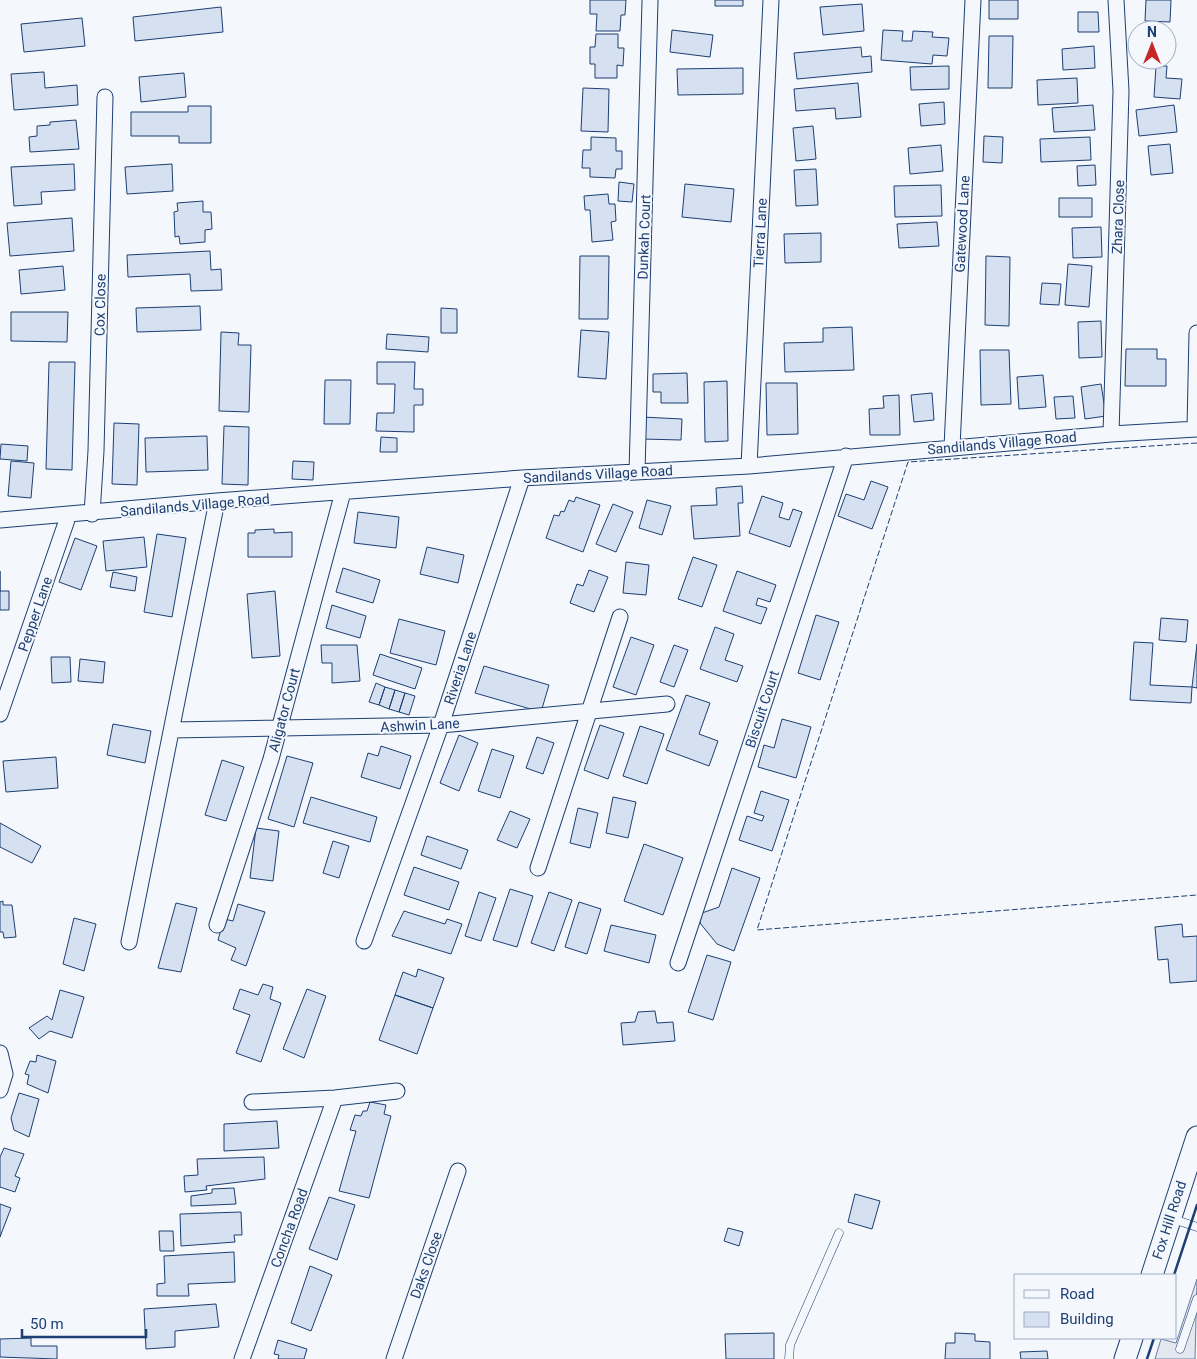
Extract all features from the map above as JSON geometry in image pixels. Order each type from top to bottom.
[{"type":"main road","name":"Fox Hill Road","points":[[1152,1274],[1197,1137]]},
{"type":"main road","points":[[1125,1359],[1132,1339]]},
{"type":"street","name":"Tierra Lane","points":[[749,466],[771,0]]},
{"type":"street","name":"Gatewood Lane","points":[[952,448],[973,0]]},
{"type":"street","name":"Zhara Close","points":[[1111,434],[1122,91],[1116,0]]},
{"type":"street","name":"Dunkah Court","points":[[637,472],[650,1]]},
{"type":"street","name":"Cox Close","points":[[92,514],[96,451],[105,97]]},
{"type":"street","points":[[1196,429],[1197,334]]},
{"type":"street","name":"Sandilands Village Road","points":[[0,520],[522,478],[749,466],[1111,434],[1196,429]]},
{"type":"street","name":"Biscuit Court","points":[[678,962],[846,456]]},
{"type":"street","name":"Riveria Lane","points":[[364,941],[441,725],[522,478]]},
{"type":"street","name":"Aligator Court","points":[[217,925],[271,759],[343,492]]},
{"type":"street","points":[[130,942],[217,502]]},
{"type":"street","name":"Pepper Lane","points":[[0,714],[69,514]]},
{"type":"street","points":[[538,868],[620,617]]},
{"type":"street","name":"Ashwin Lane","points":[[172,730],[278,730],[441,725],[667,704]]},
{"type":"street","points":[[0,1053],[5,1074],[0,1090]]},
{"type":"street","points":[[252,1102],[335,1098],[397,1091]]},
{"type":"street","name":"Concha Road","points":[[242,1359],[335,1098]]},
{"type":"street","name":"Daks Close","points":[[394,1359],[458,1171]]},
{"type":"lane","points":[[1170,1218],[1197,1227]]},
{"type":"lane","points":[[789,1359],[790,1345],[839,1233]]},
{"type":"lane","points":[[1180,1349],[1197,1299]]},
{"type":"shaded area","points":[[1197,1279],[1195,1359],[1155,1359],[1161,1339],[1176,1343]]},
{"type":"building","points":[[590,0],[626,0],[625,15],[621,15],[620,31],[596,31],[597,14],[590,14]]},
{"type":"building","points":[[715,0],[743,0],[743,6],[715,6]]},
{"type":"building","points":[[989,0],[1018,0],[1018,19],[989,19]]},
{"type":"building","points":[[1146,0],[1171,0],[1170,20],[1145,20]]},
{"type":"building","points":[[862,4],[864,31],[823,35],[820,7]]},
{"type":"building","points":[[221,7],[223,32],[135,41],[133,17]]},
{"type":"building","points":[[1078,12],[1098,12],[1099,32],[1078,32]]},
{"type":"building","points":[[82,18],[85,46],[24,52],[21,24]]},
{"type":"building","points":[[672,30],[713,35],[710,57],[670,52]]},
{"type":"building","points":[[883,30],[903,31],[902,41],[912,41],[913,31],[933,32],[932,37],[949,38],[947,56],[933,55],[932,64],[881,60]]},
{"type":"building","points":[[596,34],[618,34],[618,48],[624,48],[623,66],[617,65],[617,78],[595,78],[595,64],[590,64],[590,47],[595,47]]},
{"type":"building","points":[[989,36],[1013,36],[1012,88],[988,88]]},
{"type":"building","points":[[1094,46],[1095,68],[1063,70],[1062,49]]},
{"type":"building","points":[[861,47],[862,57],[871,56],[872,72],[797,79],[794,53]]},
{"type":"building","points":[[949,66],[949,89],[911,90],[910,67]]},
{"type":"building","points":[[743,68],[743,94],[678,95],[677,69]]},
{"type":"building","points":[[1156,70],[1167,70],[1166,78],[1182,79],[1180,99],[1154,97]]},
{"type":"building","points":[[44,72],[45,88],[77,85],[78,105],[14,110],[11,74]]},
{"type":"building","points":[[184,73],[186,97],[141,102],[139,77]]},
{"type":"building","points":[[1077,78],[1078,103],[1038,105],[1037,80]]},
{"type":"building","points":[[858,83],[861,117],[836,119],[835,108],[796,111],[794,89]]},
{"type":"building","points":[[583,88],[609,89],[608,132],[581,131]]},
{"type":"building","points":[[944,102],[945,124],[921,126],[919,104]]},
{"type":"building","points":[[1093,105],[1095,130],[1054,132],[1052,108]]},
{"type":"building","points":[[1174,105],[1177,132],[1139,136],[1136,110]]},
{"type":"building","points":[[188,106],[211,106],[211,143],[179,143],[179,136],[131,136],[131,112],[188,112]]},
{"type":"building","points":[[76,120],[79,149],[30,152],[29,137],[37,136],[37,126],[50,125],[50,122]]},
{"type":"building","points":[[813,126],[816,159],[796,161],[793,128]]},
{"type":"building","points":[[984,136],[1003,137],[1002,163],[983,162]]},
{"type":"building","points":[[591,137],[616,138],[616,151],[622,151],[622,169],[616,169],[615,178],[590,177],[590,168],[582,168],[583,150],[591,150]]},
{"type":"building","points":[[1090,137],[1091,160],[1041,162],[1040,139]]},
{"type":"building","points":[[1170,144],[1173,173],[1151,175],[1148,146]]},
{"type":"building","points":[[941,145],[943,171],[910,174],[908,148]]},
{"type":"building","points":[[74,164],[75,190],[41,192],[42,204],[14,206],[11,167]]},
{"type":"building","points":[[172,164],[173,191],[127,194],[125,167]]},
{"type":"building","points":[[1095,165],[1096,185],[1078,186],[1077,166]]},
{"type":"building","points":[[816,169],[818,205],[796,206],[794,170]]},
{"type":"building","points":[[619,182],[634,184],[632,202],[618,201]]},
{"type":"building","points":[[685,184],[734,189],[731,222],[682,217]]},
{"type":"building","points":[[941,185],[942,216],[895,217],[894,186]]},
{"type":"building","points":[[608,194],[609,204],[615,204],[616,221],[611,222],[613,240],[592,242],[590,210],[585,210],[584,196]]},
{"type":"building","points":[[1059,198],[1092,198],[1092,217],[1059,217]]},
{"type":"building","points":[[203,201],[203,212],[211,212],[212,229],[205,230],[205,242],[180,244],[179,236],[175,237],[174,212],[178,211],[177,203]]},
{"type":"building","points":[[72,218],[74,251],[10,256],[7,223]]},
{"type":"building","points":[[937,222],[939,246],[899,248],[897,224]]},
{"type":"building","points":[[1101,227],[1102,257],[1073,258],[1072,228]]},
{"type":"building","points":[[821,233],[821,262],[785,263],[784,234]]},
{"type":"building","points":[[210,251],[211,270],[221,269],[222,290],[191,291],[190,274],[128,277],[127,255]]},
{"type":"building","points":[[580,256],[609,256],[608,319],[579,319]]},
{"type":"building","points":[[986,256],[1010,257],[1009,326],[985,325]]},
{"type":"building","points":[[1068,264],[1092,266],[1089,307],[1065,305]]},
{"type":"building","points":[[63,266],[65,290],[21,294],[19,270]]},
{"type":"building","points":[[1042,283],[1061,284],[1059,305],[1040,304]]},
{"type":"building","points":[[200,306],[201,330],[137,332],[136,308]]},
{"type":"building","points":[[441,308],[457,309],[457,333],[441,333]]},
{"type":"building","points":[[11,312],[68,312],[67,342],[11,341]]},
{"type":"building","points":[[1101,321],[1102,357],[1079,358],[1078,322]]},
{"type":"building","points":[[852,327],[854,370],[785,372],[784,343],[823,342],[823,328]]},
{"type":"building","points":[[581,330],[609,332],[606,379],[578,377]]},
{"type":"building","points":[[221,332],[239,333],[238,345],[251,345],[249,412],[219,411]]},
{"type":"building","points":[[387,334],[429,337],[428,352],[386,349]]},
{"type":"building","points":[[1126,349],[1157,349],[1157,359],[1166,359],[1166,386],[1125,386]]},
{"type":"building","points":[[980,350],[1009,350],[1011,404],[981,405]]},
{"type":"building","points":[[49,362],[75,362],[72,470],[46,469]]},
{"type":"building","points":[[377,362],[415,362],[414,389],[423,389],[423,405],[414,405],[414,432],[376,431],[377,413],[394,413],[395,384],[377,384]]},
{"type":"building","points":[[687,373],[688,403],[661,403],[661,392],[653,392],[653,374]]},
{"type":"building","points":[[1043,375],[1046,407],[1019,409],[1017,377]]},
{"type":"building","points":[[325,380],[351,380],[350,424],[324,424]]},
{"type":"building","points":[[727,381],[728,441],[705,442],[704,382]]},
{"type":"building","points":[[766,383],[797,383],[798,434],[767,435]]},
{"type":"building","points":[[1101,384],[1106,416],[1085,419],[1081,387]]},
{"type":"building","points":[[932,393],[934,420],[914,422],[911,395]]},
{"type":"building","points":[[899,395],[900,435],[870,435],[869,409],[884,408],[883,396]]},
{"type":"building","points":[[1073,396],[1075,418],[1056,419],[1054,397]]},
{"type":"building","points":[[642,417],[682,419],[681,440],[642,439]]},
{"type":"building","points":[[114,423],[139,424],[137,485],[112,484]]},
{"type":"building","points":[[224,426],[249,427],[248,485],[222,484]]},
{"type":"building","points":[[207,436],[208,470],[146,472],[145,438]]},
{"type":"building","points":[[381,437],[397,438],[397,452],[380,452]]},
{"type":"building","points":[[1,444],[28,446],[27,461],[0,459]]},
{"type":"building","points":[[11,461],[34,463],[31,498],[8,496]]},
{"type":"building","points":[[293,461],[314,462],[313,480],[292,479]]},
{"type":"building","points":[[871,481],[888,487],[872,529],[838,516],[846,494],[864,500]]},
{"type":"building","points":[[742,486],[743,503],[738,503],[740,536],[694,539],[691,506],[717,505],[716,488]]},
{"type":"building","points":[[762,496],[783,503],[779,517],[789,520],[793,509],[802,512],[790,547],[749,533]]},
{"type":"building","points":[[576,497],[600,505],[583,552],[546,538],[554,515],[559,516],[561,511],[564,512],[569,500],[574,502]]},
{"type":"building","points":[[647,500],[671,506],[662,535],[639,528]]},
{"type":"building","points":[[613,504],[633,512],[616,552],[596,544]]},
{"type":"building","points":[[358,512],[399,517],[396,548],[354,543]]},
{"type":"building","points":[[274,529],[274,533],[292,532],[292,557],[248,557],[248,533],[255,533],[255,530]]},
{"type":"building","points":[[157,534],[186,538],[172,617],[144,612]]},
{"type":"building","points":[[144,537],[147,567],[106,571],[103,541]]},
{"type":"building","points":[[75,538],[97,546],[81,590],[59,582]]},
{"type":"building","points":[[427,547],[464,555],[458,583],[420,574]]},
{"type":"building","points":[[693,557],[717,565],[702,607],[678,599]]},
{"type":"building","points":[[626,562],[649,565],[646,595],[623,593]]},
{"type":"building","points":[[343,568],[380,580],[373,603],[336,592]]},
{"type":"building","points":[[589,570],[608,577],[594,612],[570,603],[577,584],[583,586]]},
{"type":"building","points":[[737,571],[776,585],[770,602],[758,598],[756,605],[767,608],[761,624],[723,611]]},
{"type":"building","points":[[113,572],[137,577],[135,591],[110,587]]},
{"type":"building","points":[[0,591],[9,591],[9,610],[0,610]]},
{"type":"building","points":[[275,591],[280,656],[252,658],[247,594]]},
{"type":"building","points":[[332,605],[366,616],[360,638],[326,628]]},
{"type":"building","points":[[816,615],[839,622],[820,680],[798,673]]},
{"type":"building","points":[[1161,618],[1188,620],[1186,642],[1159,640]]},
{"type":"building","points":[[399,619],[445,631],[436,665],[390,653]]},
{"type":"building","points":[[715,627],[734,634],[725,660],[743,666],[737,682],[700,669]]},
{"type":"building","points":[[631,637],[654,645],[636,695],[613,687]]},
{"type":"building","points":[[1134,642],[1153,643],[1150,685],[1192,687],[1191,703],[1130,700]]},
{"type":"building","points":[[1197,644],[1197,688],[1192,687]]},
{"type":"building","points":[[321,645],[357,645],[360,681],[332,683],[332,663],[322,663]]},
{"type":"building","points":[[674,645],[688,650],[674,687],[660,682]]},
{"type":"building","points":[[380,654],[422,668],[415,689],[373,675]]},
{"type":"building","points":[[51,657],[70,657],[71,682],[52,683]]},
{"type":"building","points":[[80,659],[105,662],[103,683],[78,681]]},
{"type":"building","points":[[484,666],[549,685],[541,712],[475,693]]},
{"type":"building","points":[[376,683],[385,687],[379,705],[369,702]]},
{"type":"building","points":[[385,687],[395,690],[389,709],[379,705]]},
{"type":"building","points":[[395,690],[405,693],[399,712],[389,709]]},
{"type":"building","points":[[405,693],[415,696],[409,715],[399,712]]},
{"type":"building","points":[[686,695],[710,703],[699,734],[718,741],[709,766],[666,750]]},
{"type":"building","points":[[782,719],[811,727],[796,778],[758,767],[764,745],[774,748]]},
{"type":"building","points":[[113,724],[151,731],[145,763],[107,755]]},
{"type":"building","points":[[600,725],[624,733],[608,779],[584,770]]},
{"type":"building","points":[[640,726],[664,734],[647,784],[623,776]]},
{"type":"building","points":[[459,735],[478,743],[459,791],[440,783]]},
{"type":"building","points":[[537,737],[554,743],[543,774],[526,768]]},
{"type":"building","points":[[381,746],[411,756],[400,789],[361,777],[368,753],[378,756]]},
{"type":"building","points":[[492,749],[514,756],[500,798],[478,791]]},
{"type":"building","points":[[287,756],[313,763],[294,827],[268,819]]},
{"type":"building","points":[[56,757],[58,788],[6,792],[3,761]]},
{"type":"building","points":[[222,760],[244,767],[226,821],[205,815]]},
{"type":"building","points":[[761,791],[789,800],[772,851],[739,840],[747,816],[762,821],[764,816],[754,813]]},
{"type":"building","points":[[311,797],[377,817],[370,842],[303,823]]},
{"type":"building","points":[[613,797],[636,802],[628,838],[606,833]]},
{"type":"building","points":[[578,808],[598,813],[590,848],[570,843]]},
{"type":"building","points":[[510,811],[530,819],[517,848],[497,840]]},
{"type":"building","points":[[0,823],[41,846],[32,863],[0,847]]},
{"type":"building","points":[[256,828],[279,831],[273,881],[250,878]]},
{"type":"building","points":[[427,836],[468,850],[461,869],[421,855]]},
{"type":"building","points":[[333,841],[349,846],[339,878],[323,873]]},
{"type":"building","points":[[644,844],[683,858],[663,915],[624,901]]},
{"type":"building","points":[[414,867],[459,882],[449,910],[404,895]]},
{"type":"building","points":[[732,868],[760,878],[734,951],[717,944],[700,923],[702,913],[719,907]]},
{"type":"building","points":[[510,889],[533,896],[517,947],[493,940]]},
{"type":"building","points":[[479,892],[496,898],[481,941],[465,936]]},
{"type":"building","points":[[549,892],[572,900],[554,951],[531,943]]},
{"type":"building","points":[[3,901],[3,905],[12,905],[16,937],[4,938],[3,932],[0,932],[0,902]]},
{"type":"building","points":[[579,902],[601,909],[587,954],[565,947]]},
{"type":"building","points":[[176,903],[197,908],[181,972],[158,968]]},
{"type":"building","points":[[238,904],[265,912],[246,966],[231,960],[236,948],[218,940],[224,919],[233,921]]},
{"type":"building","points":[[404,911],[445,924],[447,919],[462,924],[451,954],[392,936]]},
{"type":"building","points":[[74,918],[96,924],[84,971],[63,964]]},
{"type":"building","points":[[1182,924],[1183,937],[1197,936],[1197,981],[1170,983],[1168,959],[1158,960],[1155,927]]},
{"type":"building","points":[[611,925],[656,935],[649,963],[604,951]]},
{"type":"building","points":[[707,955],[731,962],[713,1020],[688,1012]]},
{"type":"building","points":[[418,969],[444,978],[433,1008],[395,995],[403,972],[416,977]]},
{"type":"building","points":[[263,984],[273,987],[270,999],[281,1003],[261,1062],[236,1053],[250,1015],[233,1009],[240,989],[258,995]]},
{"type":"building","points":[[307,989],[326,996],[304,1058],[283,1049]]},
{"type":"building","points":[[60,990],[84,997],[72,1038],[50,1031],[39,1039],[29,1028],[47,1016],[52,1020]]},
{"type":"building","points":[[395,995],[433,1008],[417,1054],[379,1040]]},
{"type":"building","points":[[655,1011],[657,1023],[673,1022],[675,1041],[623,1045],[621,1023],[635,1022],[638,1012]]},
{"type":"building","points":[[37,1055],[56,1061],[48,1093],[27,1084],[29,1075],[25,1074],[30,1061],[36,1062]]},
{"type":"building","points":[[19,1093],[39,1099],[29,1137],[14,1130],[11,1118]]},
{"type":"building","points":[[370,1102],[386,1105],[384,1114],[391,1116],[369,1198],[339,1191],[356,1131],[350,1130],[355,1115],[361,1116],[363,1111],[367,1111]]},
{"type":"building","points":[[277,1121],[279,1148],[224,1151],[224,1124]]},
{"type":"building","points":[[4,1148],[24,1154],[15,1176],[20,1178],[15,1192],[0,1187],[0,1157]]},
{"type":"building","points":[[264,1157],[265,1179],[206,1186],[207,1190],[185,1192],[184,1176],[198,1175],[197,1159]]},
{"type":"building","points":[[234,1188],[236,1204],[191,1206],[191,1196],[212,1193],[212,1189]]},
{"type":"building","points":[[855,1194],[880,1201],[872,1229],[848,1222]]},
{"type":"building","points":[[329,1197],[355,1205],[337,1260],[309,1249]]},
{"type":"building","points":[[0,1204],[11,1208],[0,1237]]},
{"type":"building","points":[[241,1212],[242,1235],[234,1235],[235,1242],[181,1246],[180,1214]]},
{"type":"building","points":[[728,1228],[743,1232],[739,1246],[724,1241]]},
{"type":"building","points":[[159,1231],[173,1231],[174,1251],[160,1251]]},
{"type":"building","points":[[234,1252],[235,1282],[188,1284],[189,1296],[157,1296],[157,1284],[165,1283],[164,1256]]},
{"type":"building","points":[[310,1266],[332,1275],[311,1331],[291,1323]]},
{"type":"building","points":[[216,1304],[219,1327],[175,1331],[175,1347],[146,1349],[144,1309]]},
{"type":"building","points":[[774,1333],[774,1359],[726,1359],[725,1334]]},
{"type":"building","points":[[955,1333],[975,1334],[975,1341],[990,1342],[990,1359],[945,1359],[946,1343],[955,1343]]},
{"type":"building","points":[[31,1338],[31,1346],[57,1346],[57,1359],[0,1357],[0,1339]]},
{"type":"building","points":[[278,1340],[307,1349],[304,1359],[278,1359],[279,1355],[274,1354]]},
{"type":"building","points":[[1047,1351],[1048,1359],[1021,1359],[1020,1352]]},
{"type":"fence","points":[[1197,443],[908,462],[757,930],[1197,895]]},
{"type":"wall","points":[[1174,1274],[1197,1205]]},
{"type":"wall","points":[[1147,1359],[1154,1339]]}]
